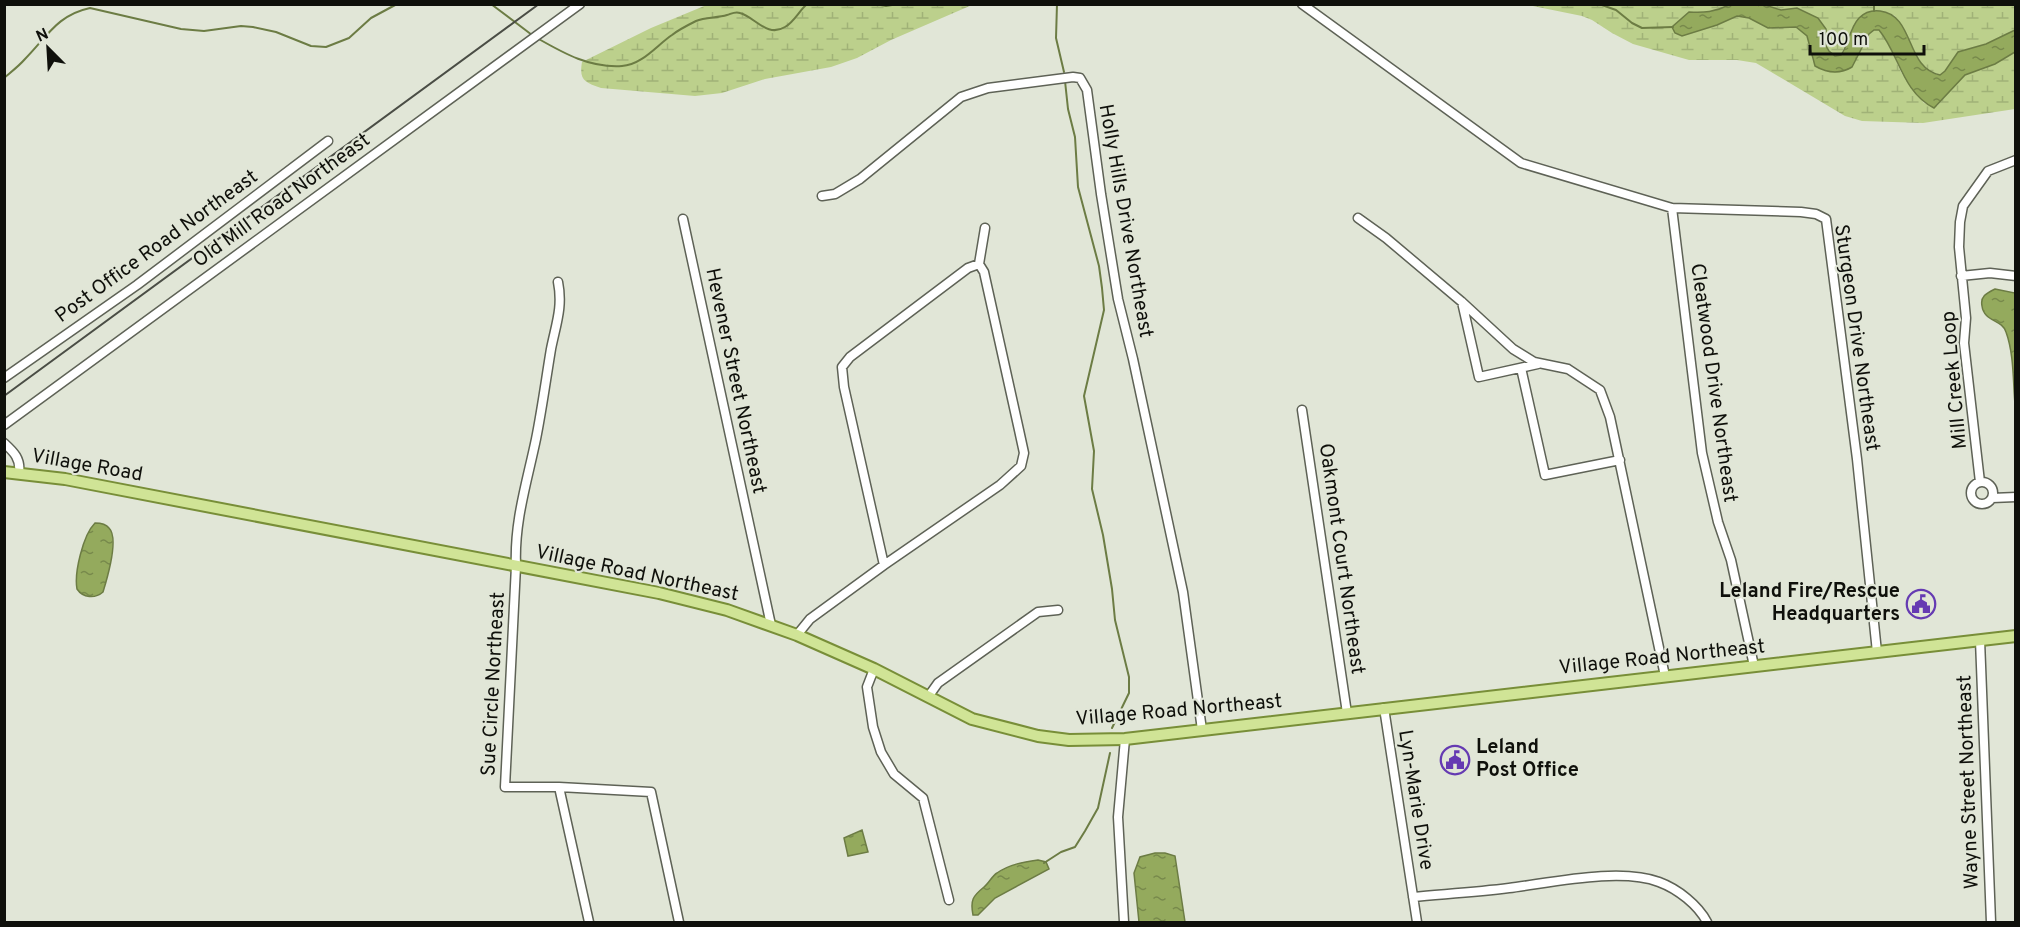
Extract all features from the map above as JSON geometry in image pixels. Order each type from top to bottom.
[{"type":"main road","name":"Village Road","points":[[4,472],[65,479],[163,498]]},
{"type":"main road","name":"Village Road Northeast","points":[[163,498],[659,593],[727,610],[797,635],[874,669],[972,719],[1038,736],[1092,740],[1125,739],[2016,636]]},
{"type":"street","name":"Old Mill Road Northeast","points":[[4,425],[580,4]]},
{"type":"street","name":"Sturgeon Drive Northeast","points":[[1302,4],[1521,163],[1672,208],[1800,212],[1816,214],[1826,219],[1856,447],[1877,652]]},
{"type":"street","name":"Holly Hills Drive Northeast","points":[[822,196],[835,194],[860,179],[961,97],[988,88],[1080,78],[1087,90],[1118,299],[1183,592],[1202,730]]},
{"type":"street","name":"Post Office Road Northeast","points":[[4,378],[137,285],[328,141]]},
{"type":"street","name":"Mill Creek Loop","points":[[1980,482],[1964,343],[1966,318],[1959,247],[1960,222],[1963,206],[1988,171],[2016,160]]},
{"type":"street","name":"Cleatwood Drive Northeast","points":[[1672,208],[1702,453],[1718,522],[1733,567],[1754,666]]},
{"type":"street","points":[[1358,218],[1386,238],[1462,302],[1513,349],[1534,362],[1568,369],[1600,390],[1610,417],[1620,460],[1665,676]]},
{"type":"street","name":"Hevener Street Northeast","points":[[683,219],[771,625]]},
{"type":"street","points":[[797,635],[810,619],[1000,485],[1022,466],[1024,453],[984,272],[980,264],[985,228]]},
{"type":"street","points":[[884,565],[844,387],[842,366],[850,357],[968,268],[980,264]]},
{"type":"street","points":[[1961,276],[1990,273],[2016,276]]},
{"type":"street","points":[[516,566],[515,543],[518,516],[543,405],[561,298],[558,282]]},
{"type":"street","points":[[1462,302],[1479,377],[1540,363]]},
{"type":"street","points":[[1521,368],[1545,476],[1620,460]]},
{"type":"street","name":"Oakmont Court Northeast","points":[[1302,410],[1347,713]]},
{"type":"street","points":[[4,443],[17,456],[20,465],[19,473]]},
{"type":"street","points":[[1992,498],[1992,487],[1986,482],[1980,482],[1972,489],[1974,500],[1982,504],[1992,498],[2016,497]]},
{"type":"street","name":"Sue Circle Northeast","points":[[516,566],[506,787],[651,792],[679,922]]},
{"type":"street","points":[[928,696],[938,683],[1038,612],[1058,610]]},
{"type":"street","name":"Wayne Street Northeast","points":[[1980,640],[1991,922]]},
{"type":"street","points":[[874,669],[867,687],[873,727],[880,752],[894,774],[923,798],[950,900]]},
{"type":"street","name":"Lyn-Marie Drive","points":[[1384,708],[1417,922]]},
{"type":"street","points":[[1124,922],[1118,817],[1125,739]]},
{"type":"street","points":[[559,788],[590,922]]},
{"type":"street","points":[[1413,897],[1625,876],[1659,882],[1688,899],[1707,922]]},
{"type":"green space","points":[[709,4],[972,5],[891,40],[857,58],[831,67],[765,79],[722,93],[695,96],[601,88],[587,82],[582,77],[582,62],[651,28]]},
{"type":"green space","points":[[1528,5],[1729,5],[1709,12],[1689,12],[1717,25],[1737,16],[1749,18],[1768,28],[1796,27],[1807,36],[1813,62],[1852,67],[1869,34],[1874,30],[1879,30],[1886,38],[1901,72],[1910,85],[1924,103],[1937,106],[1965,75],[1995,64],[2015,52],[2015,109],[1923,123],[1862,121],[1845,116],[1756,63],[1737,60],[1689,60],[1633,44],[1582,16]]},
{"type":"green space","points":[[1765,5],[2015,5],[2015,30],[1986,44],[1958,52],[1940,75],[1928,70],[1921,63],[1895,16],[1886,12],[1874,10],[1852,28],[1841,55],[1834,56],[1827,47],[1825,29],[1797,8],[1781,10]]},
{"type":"water","points":[[1729,5],[1765,5],[1781,10],[1797,8],[1818,18],[1826,29],[1826,46],[1835,56],[1841,55],[1853,27],[1861,16],[1880,11],[1891,15],[1899,22],[1921,63],[1940,75],[1958,52],[1986,44],[2015,30],[2015,52],[1995,64],[1965,75],[1934,108],[1923,101],[1908,83],[1879,30],[1874,30],[1869,34],[1852,67],[1833,72],[1815,66],[1807,36],[1796,27],[1768,28],[1749,18],[1737,16],[1682,36],[1675,33],[1672,27],[1689,12],[1709,12]]},
{"type":"water","points":[[1995,289],[2015,293],[2015,404],[2009,340],[2004,328],[1986,315],[1982,306],[1983,297]]},
{"type":"water","points":[[95,523],[109,528],[112,533],[113,549],[103,592],[96,596],[89,596],[77,589],[76,582],[80,554]]},
{"type":"water","points":[[862,830],[868,852],[848,856],[844,838]]},
{"type":"water","points":[[1155,853],[1175,856],[1185,922],[1139,922],[1134,873],[1140,857]]},
{"type":"water","points":[[1038,860],[1046,862],[1049,869],[995,898],[978,915],[973,915],[973,899],[995,874],[1012,865]]},
{"type":"waterway","points":[[4,78],[61,21],[90,8],[181,29],[204,31],[241,26],[253,27],[276,32],[311,46],[326,47],[349,38],[371,18],[397,4]]},
{"type":"waterway","points":[[491,4],[532,35]]},
{"type":"waterway","points":[[537,38],[588,62],[622,66],[643,58],[677,31],[700,20],[738,12],[761,26],[779,30],[791,22],[807,4]]},
{"type":"waterway","points":[[875,4],[886,6],[898,4]]},
{"type":"waterway","points":[[1057,4],[1056,38],[1064,72]]},
{"type":"waterway","points":[[1599,4],[1616,10],[1642,28],[1673,27]]},
{"type":"waterway","points":[[1874,4],[1874,11]]},
{"type":"waterway","points":[[1065,81],[1068,109],[1075,137],[1078,187],[1099,266],[1104,310],[1084,396],[1094,451],[1092,489],[1103,535],[1115,620],[1129,677],[1129,693],[1112,728]]},
{"type":"waterway","points":[[1044,863],[1061,852],[1075,847],[1085,831],[1098,808],[1110,753]]},
{"type":"railway","points":[[4,396],[539,4]]},
{"type":"place","name":"Leland Fire/Rescue Headquarters","points":[[1921,604]]},
{"type":"place","name":"Leland Post Office","points":[[1455,760]]}]
